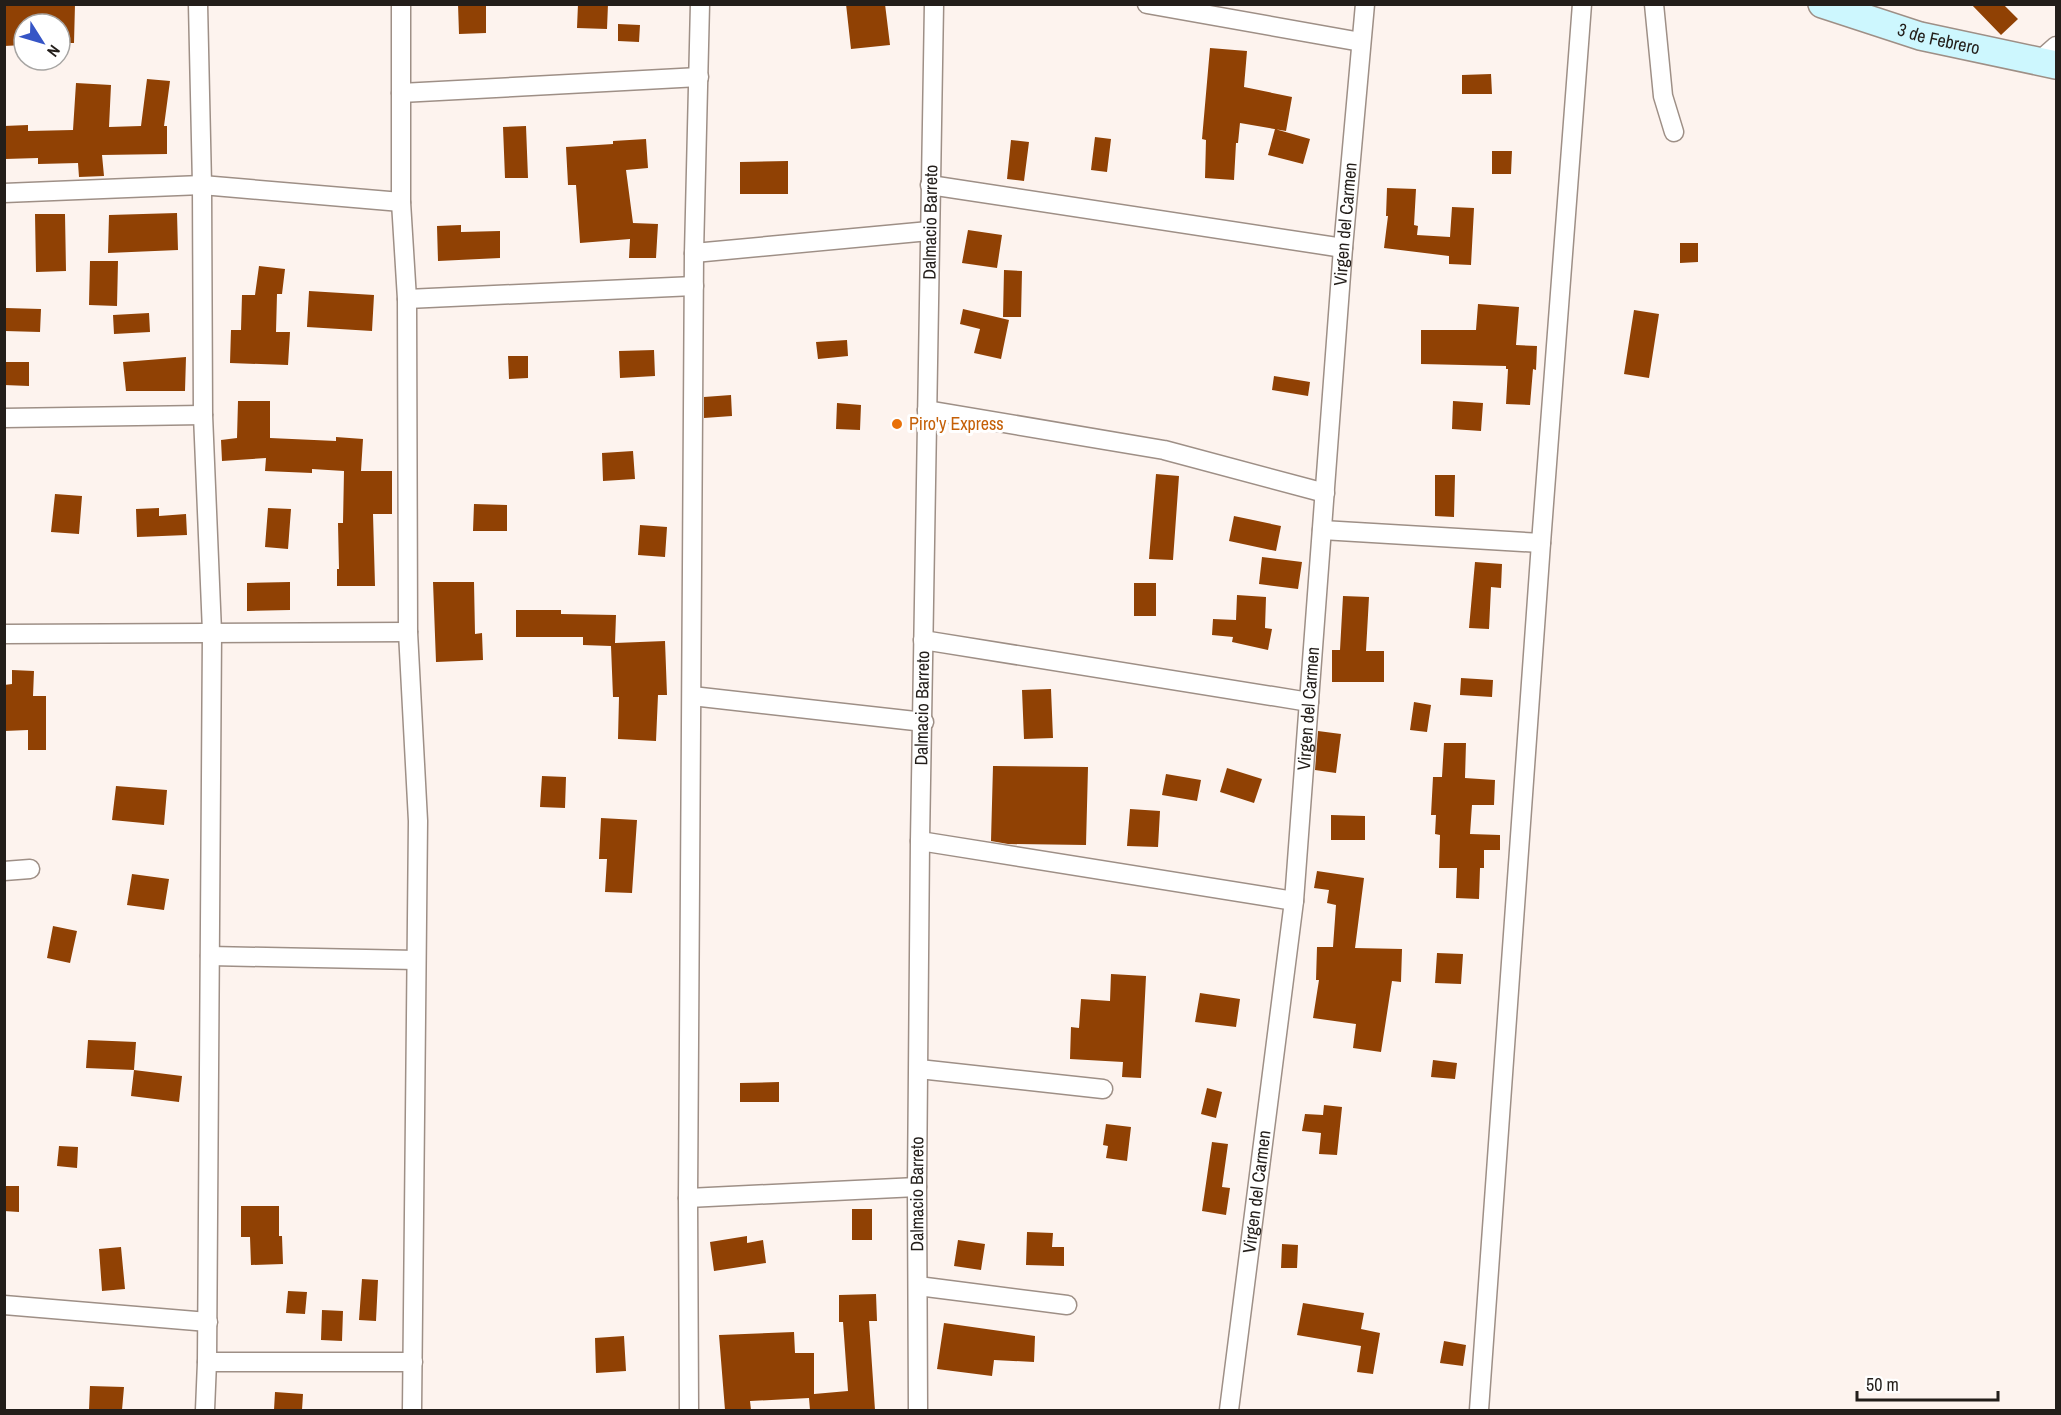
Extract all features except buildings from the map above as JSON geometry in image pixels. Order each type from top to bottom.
[{"type":"street","points":[[198,4],[203,415],[212,632],[208,1322],[205,1410]]},
{"type":"street","points":[[401,4],[401,202],[407,299],[408,632],[418,821],[412,1410]]},
{"type":"street","points":[[689,1410],[688,1198],[694,253],[700,4]]},
{"type":"street","name":"Dalmacio Barreto","points":[[918,1410],[917,1187],[924,722],[923,640],[934,4]]},
{"type":"street","points":[[1147,4],[1361,42]]},
{"type":"street","name":"Virgen del Carmen","points":[[1229,1410],[1294,901],[1343,248],[1365,4]]},
{"type":"street","points":[[1479,1410],[1582,4]]},
{"type":"street","points":[[1654,4],[1663,96],[1674,132]]},
{"type":"street","name":"3 de Febrero","points":[[1822,4],[1920,36],[2050,58]]},
{"type":"street","points":[[401,93],[699,77]]},
{"type":"street","points":[[4,193],[202,185],[401,202]]},
{"type":"street","points":[[930,185],[1343,248]]},
{"type":"street","points":[[694,253],[929,231]]},
{"type":"street","points":[[407,299],[694,286]]},
{"type":"street","points":[[927,410],[1164,450],[1325,493]]},
{"type":"street","points":[[4,418],[203,415]]},
{"type":"street","points":[[1322,530],[1541,543]]},
{"type":"street","points":[[4,634],[408,632]]},
{"type":"street","points":[[923,640],[1309,702]]},
{"type":"street","points":[[692,696],[924,722]]},
{"type":"street","points":[[921,841],[1294,901]]},
{"type":"street","points":[[4,871],[30,869]]},
{"type":"street","points":[[210,956],[416,960]]},
{"type":"street","points":[[919,1069],[1103,1089]]},
{"type":"street","points":[[688,1198],[917,1187]]},
{"type":"street","points":[[918,1286],[1067,1305]]},
{"type":"street","points":[[4,1305],[208,1322]]},
{"type":"street","points":[[207,1362],[413,1362]]},
{"type":"place","name":"Piro'y Express","points":[[897,424]]}]
